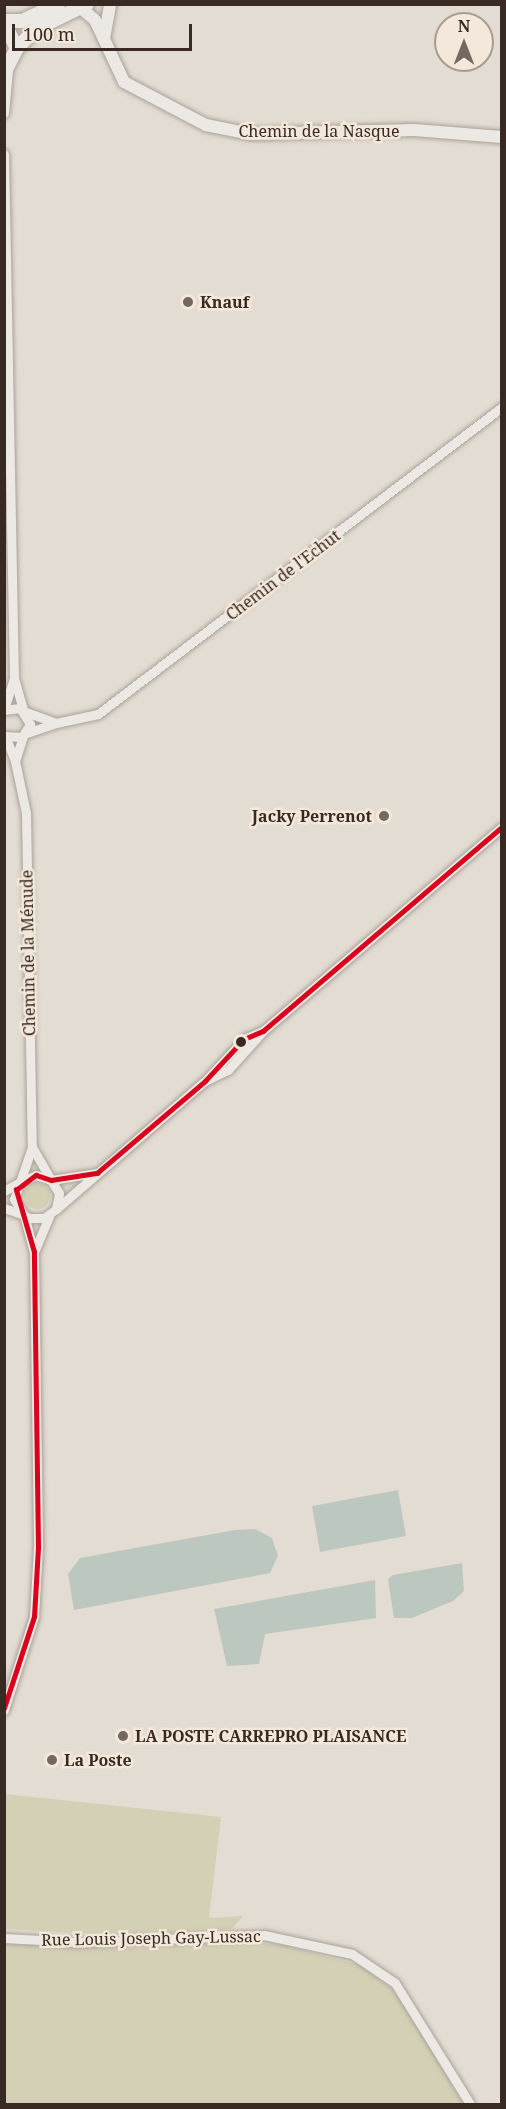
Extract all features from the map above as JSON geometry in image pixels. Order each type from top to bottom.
[{"type":"main road","points":[[17,48],[4,22],[22,21],[58,4]]},
{"type":"main road","points":[[6,73],[17,48],[36,30],[84,6]]},
{"type":"street","name":"Chemin de la Nasque","points":[[104,40],[110,4]]},
{"type":"street","name":"Chemin de la Nasque","points":[[84,6],[95,20],[113,67],[131,88],[220,129],[251,134],[414,130],[501,137]]},
{"type":"street","points":[[4,113],[6,73]]},
{"type":"street","points":[[4,154],[14,678],[25,711],[25,735],[15,761]]},
{"type":"street","name":"Chemin de l'Echut","points":[[25,735],[56,723],[98,714],[501,407]]},
{"type":"street","points":[[14,678],[4,709],[25,711],[56,723]]},
{"type":"street","points":[[5,736],[25,735]]},
{"type":"street","name":"Chemin de la Ménude","points":[[5,736],[15,761],[26,813],[32,1147],[20,1182]]},
{"type":"street","points":[[4,1209],[36,1220],[53,1212],[205,1081],[243,1057],[263,1031],[501,826]]},
{"type":"street","name":"Chemin de la Ménude","points":[[32,1147],[51,1180]]},
{"type":"street","points":[[4,1191],[36,1175],[51,1180],[97,1173]]},
{"type":"street","points":[[34,1252],[53,1212],[59,1193],[51,1180]]},
{"type":"street","points":[[4,1710],[31,1631],[37,1579],[34,1252],[24,1215],[14,1199],[20,1182]]},
{"type":"street","name":"Rue Louis Joseph Gay-Lussac","points":[[4,1938],[77,1942],[264,1935],[352,1954],[395,1983],[470,2104]]},
{"type":"shaded area","points":[[37,1183],[46,1187],[50,1196],[46,1205],[37,1209],[28,1205],[24,1196],[28,1187]]},
{"type":"shaded area","points":[[398,1490],[406,1536],[320,1552],[312,1506]]},
{"type":"shaded area","points":[[255,1529],[272,1538],[278,1556],[270,1573],[74,1610],[68,1574],[80,1558],[235,1530]]},
{"type":"shaded area","points":[[462,1563],[464,1591],[453,1601],[412,1618],[394,1618],[388,1579],[393,1575]]},
{"type":"shaded area","points":[[375,1580],[376,1618],[265,1634],[259,1664],[227,1666],[214,1609]]},
{"type":"shaded area","points":[[5,1794],[221,1817],[209,1918],[243,1916],[232,1929],[208,1931],[117,1935],[5,1929]]},
{"type":"shaded area","points":[[238,1942],[283,1945],[363,1966],[391,1988],[411,2015],[463,2104],[5,2104],[4,1944],[135,1948]]},
{"type":"transit line","points":[[4,1708],[34,1617],[38,1547],[34,1252],[16,1190],[36,1175],[51,1180],[97,1173],[205,1081],[244,1039],[263,1031],[502,827]]},
{"type":"place","name":"Knauf","points":[[188,302]]},
{"type":"place","name":"Jacky Perrenot","points":[[384,816]]},
{"type":"place","name":"LA POSTE CARREPRO PLAISANCE","points":[[123,1736]]},
{"type":"place","name":"La Poste","points":[[52,1760]]}]
